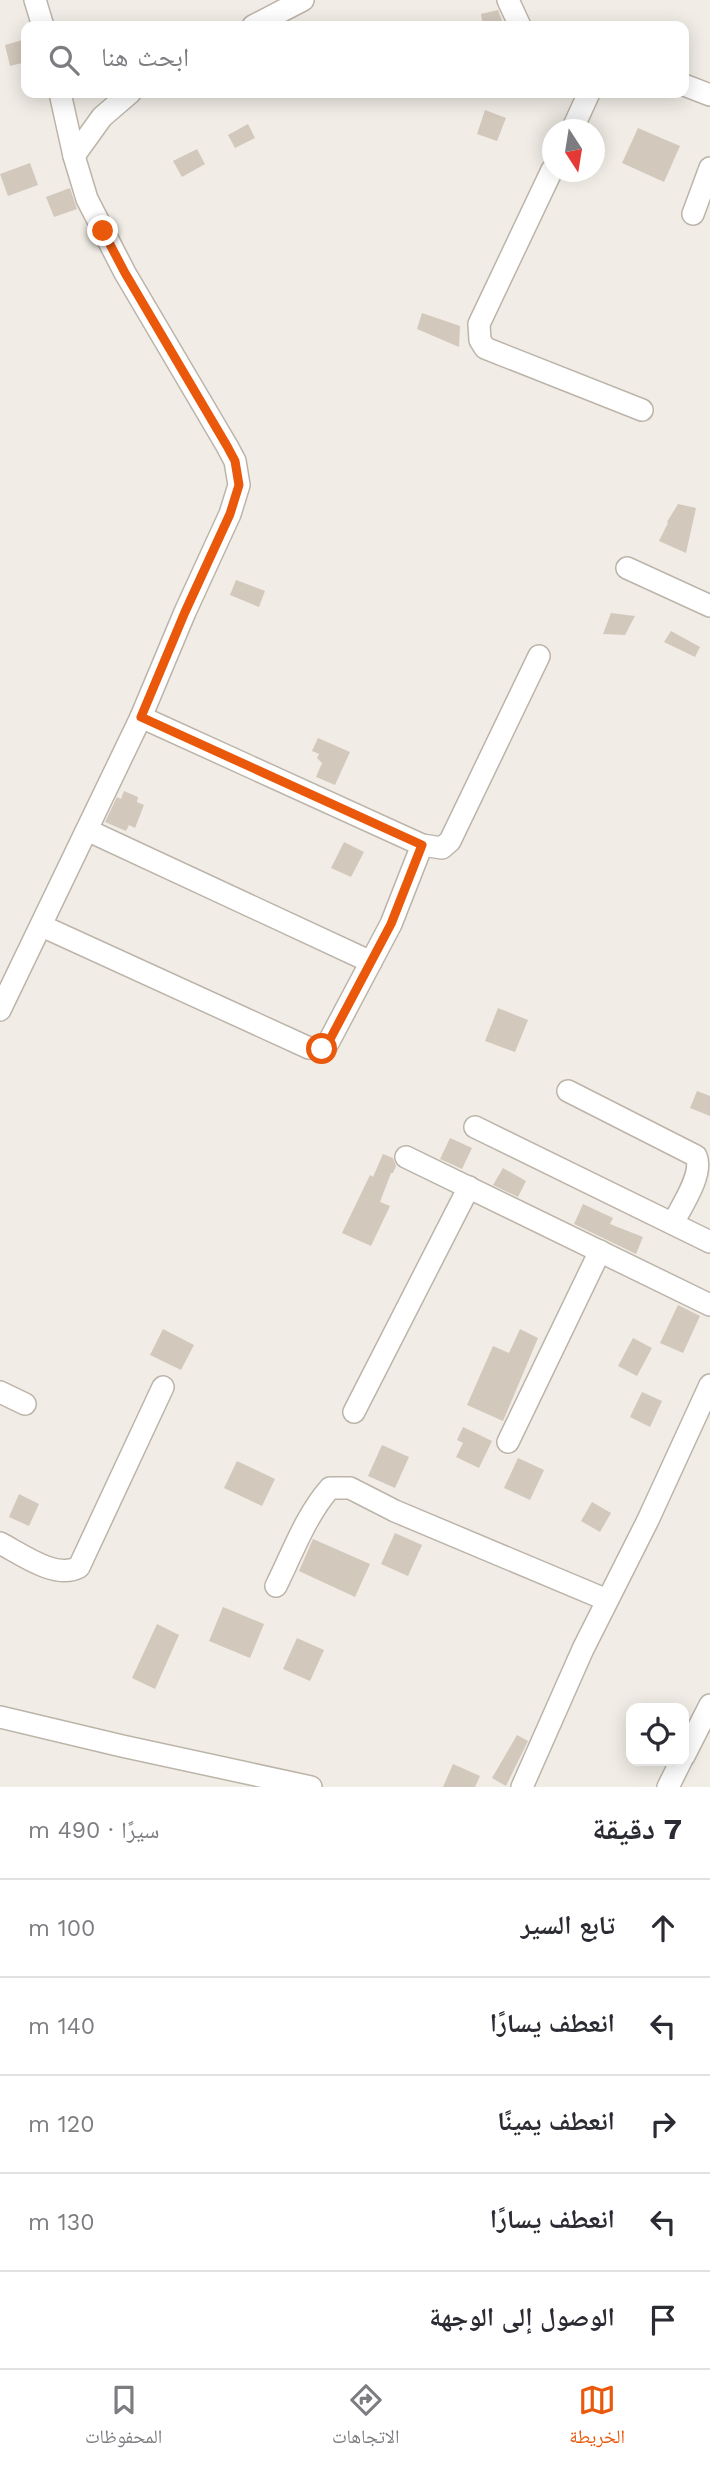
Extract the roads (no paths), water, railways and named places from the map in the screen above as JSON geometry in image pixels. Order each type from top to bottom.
[{"type":"street","points":[[36,0],[42,21]]},
{"type":"street","points":[[263,21],[303,0]]},
{"type":"street","points":[[508,0],[518,21]]},
{"type":"street","points":[[689,87],[710,95]]},
{"type":"street","points":[[0,1010],[141,717],[230,514],[239,485],[239,474],[227,446],[120,262],[87,199],[61,98]]},
{"type":"street","points":[[74,156],[102,117],[124,98]]},
{"type":"street","points":[[577,119],[587,98]]},
{"type":"street","points":[[694,214],[710,168]]},
{"type":"street","points":[[546,182],[479,324],[480,340],[485,348],[642,410]]},
{"type":"street","points":[[627,568],[710,606]]},
{"type":"street","points":[[141,717],[422,845],[442,848],[450,841],[539,656]]},
{"type":"street","points":[[88,830],[371,962]]},
{"type":"street","points":[[42,926],[314,1050],[327,1045],[371,962],[399,906],[422,845]]},
{"type":"street","points":[[568,1091],[696,1156],[699,1166],[697,1175],[673,1223]]},
{"type":"street","points":[[475,1127],[710,1242]]},
{"type":"street","points":[[406,1157],[710,1305]]},
{"type":"street","points":[[354,1412],[469,1187]]},
{"type":"street","points":[[508,1442],[600,1251]]},
{"type":"street","points":[[522,1787],[710,1384]]},
{"type":"street","points":[[0,1544],[48,1567],[72,1571],[79,1567],[163,1387]]},
{"type":"street","points":[[0,1392],[25,1404]]},
{"type":"street","points":[[276,1586],[324,1495],[330,1488],[341,1486],[607,1600]]},
{"type":"street","points":[[689,1746],[710,1705]]},
{"type":"street","points":[[0,1717],[311,1787]]},
{"type":"street","points":[[668,1787],[678,1766]]}]
